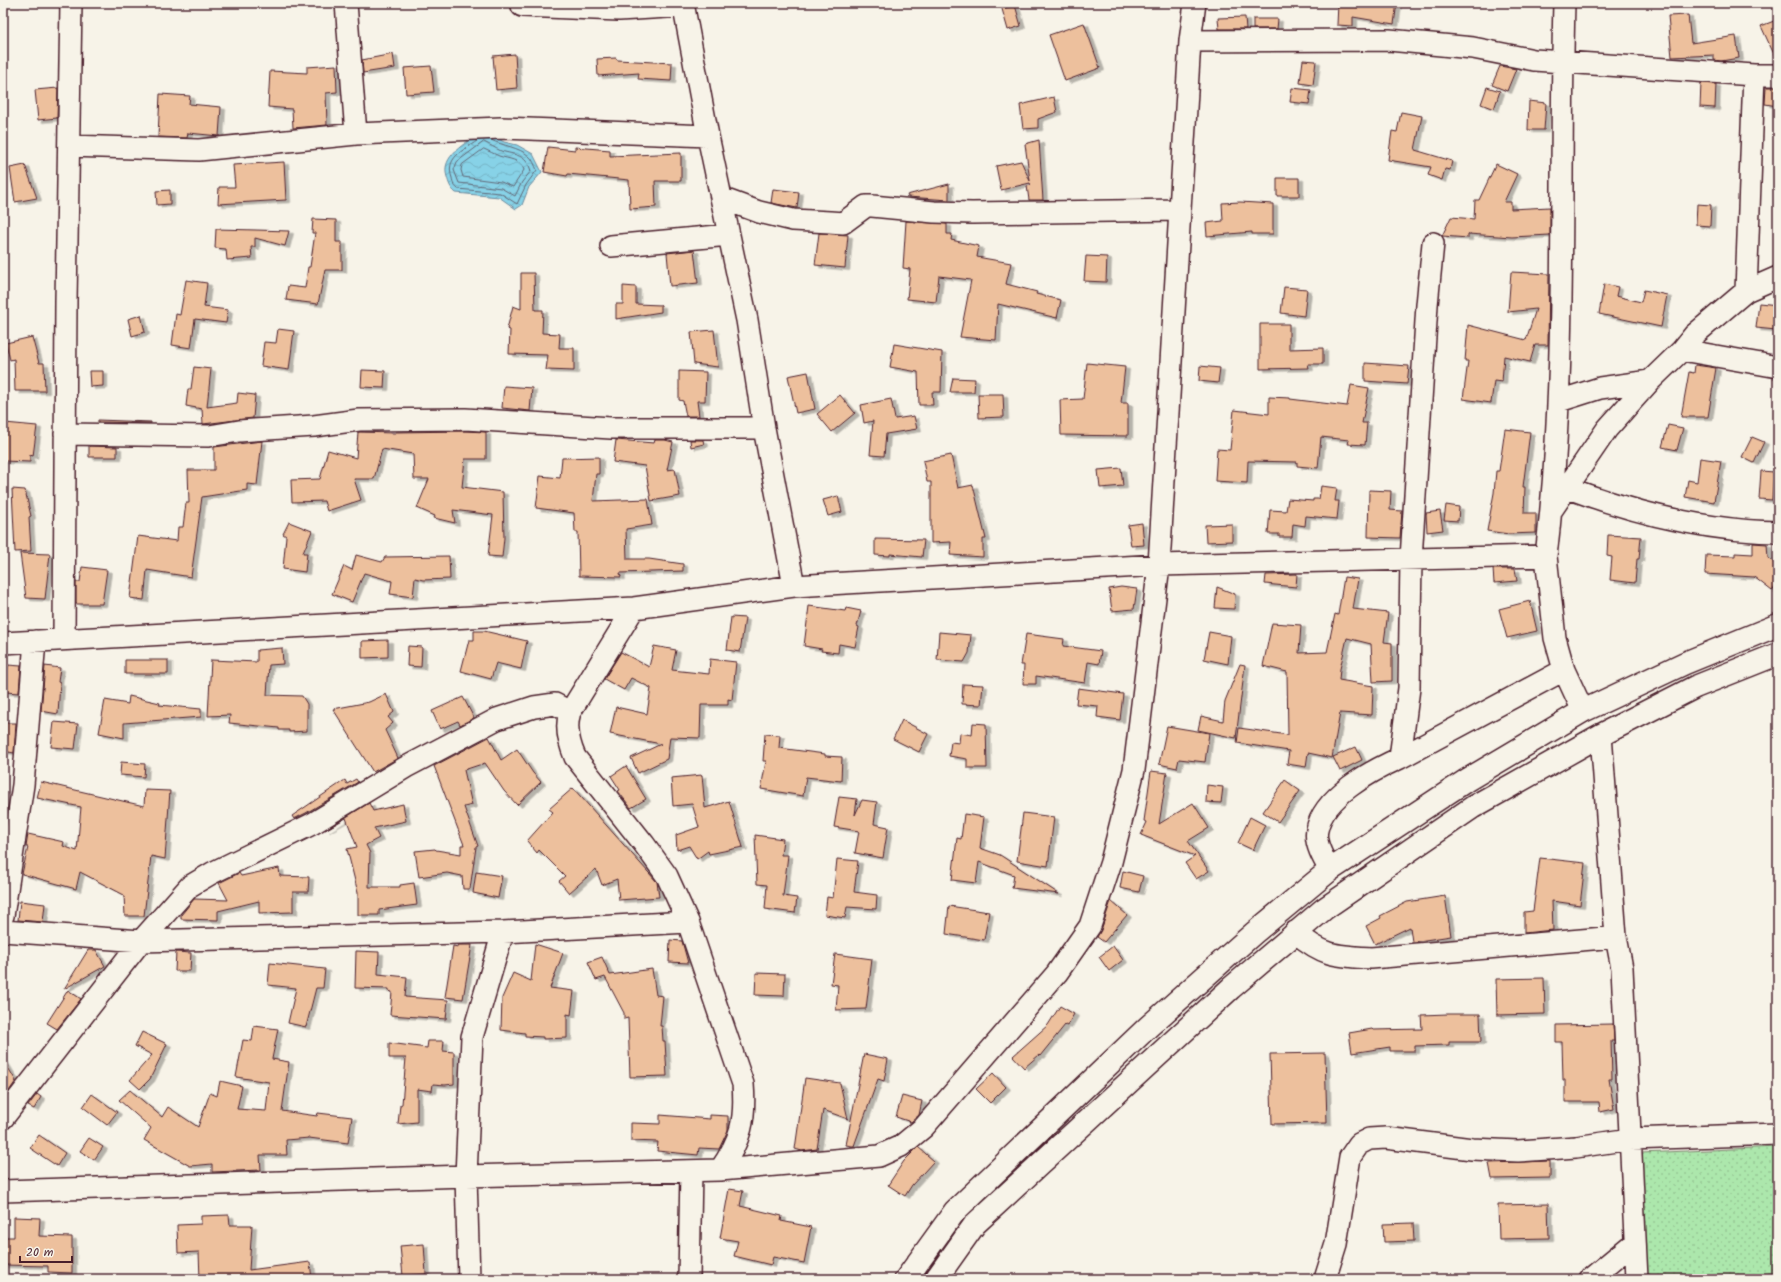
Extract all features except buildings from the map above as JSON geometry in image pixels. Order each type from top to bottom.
[{"type":"main road","points":[[906,1279],[961,1206],[1148,1027],[1254,933],[1330,870],[1467,780],[1583,711],[1685,663],[1778,625]]},
{"type":"main road","points":[[936,1279],[975,1224],[1231,988],[1295,932],[1324,909],[1473,807],[1600,734],[1695,687],[1778,654]]},
{"type":"street","points":[[64,639],[68,146],[71,3]]},
{"type":"street","points":[[346,3],[356,134]]},
{"type":"street","points":[[3,1191],[466,1176],[720,1170],[879,1156],[901,1146],[924,1127],[1057,973],[1090,926],[1115,847],[1134,770],[1159,565],[1190,41],[1195,3]]},
{"type":"street","points":[[1564,3],[1562,62],[1562,244],[1559,401],[1551,511],[1546,556],[1556,638],[1564,670],[1583,711]]},
{"type":"street","points":[[522,6],[619,10],[683,5],[708,136],[747,320],[764,428],[794,586]]},
{"type":"street","points":[[1190,41],[1389,40],[1473,48],[1534,60],[1754,75],[1778,75]]},
{"type":"street","points":[[1746,290],[1754,75]]},
{"type":"street","points":[[68,146],[199,150],[356,134],[501,128],[708,136]]},
{"type":"street","points":[[721,198],[759,212],[793,220],[843,223],[866,206],[934,212],[972,213],[1180,210]]},
{"type":"street","points":[[611,246],[729,234]]},
{"type":"street","points":[[1400,758],[1410,688],[1411,559],[1427,305],[1433,243]]},
{"type":"street","points":[[1551,511],[1607,429],[1650,381],[1682,350],[1694,335],[1746,290],[1778,276]]},
{"type":"street","points":[[1682,350],[1778,367]]},
{"type":"street","points":[[1559,401],[1600,388],[1650,381]]},
{"type":"street","points":[[65,434],[209,436],[366,420],[465,419],[611,428],[764,428]]},
{"type":"street","points":[[1568,488],[1608,502],[1676,520],[1723,527],[1778,532]]},
{"type":"street","points":[[3,643],[634,608],[794,586],[1159,565],[1546,556]]},
{"type":"street","points":[[634,608],[570,712],[566,722],[570,747],[575,757],[667,876],[688,922],[743,1084],[745,1107],[741,1128],[734,1148],[720,1170]]},
{"type":"street","points":[[3,916],[23,785],[35,641]]},
{"type":"street","points":[[1330,870],[1320,852],[1317,831],[1328,806],[1348,787],[1384,766],[1564,670]]},
{"type":"street","points":[[3,1118],[141,942],[190,886],[212,873],[312,824],[406,767],[452,741],[497,719],[534,707],[555,704],[570,712]]},
{"type":"street","points":[[1600,734],[1616,937],[1622,968],[1636,1279]]},
{"type":"street","points":[[3,931],[141,942],[503,932],[688,922]]},
{"type":"street","points":[[469,1279],[466,1176],[472,1037],[503,932]]},
{"type":"street","points":[[1295,932],[1310,945],[1322,951],[1338,956],[1371,958],[1616,937]]},
{"type":"street","points":[[1325,1279],[1336,1244],[1350,1157],[1359,1144],[1369,1139],[1386,1138],[1472,1149],[1518,1151],[1576,1147],[1630,1139],[1778,1134]]},
{"type":"street","points":[[689,1279],[691,1171]]},
{"type":"street","points":[[1590,1279],[1634,1242]]},
{"type":"green space","points":[[1778,1147],[1778,1279],[1646,1279],[1641,1153]]},
{"type":"water","points":[[480,133],[487,133],[504,142],[517,145],[533,154],[542,172],[529,187],[522,205],[516,209],[499,197],[456,193],[450,186],[447,177],[447,163],[456,151]]}]
